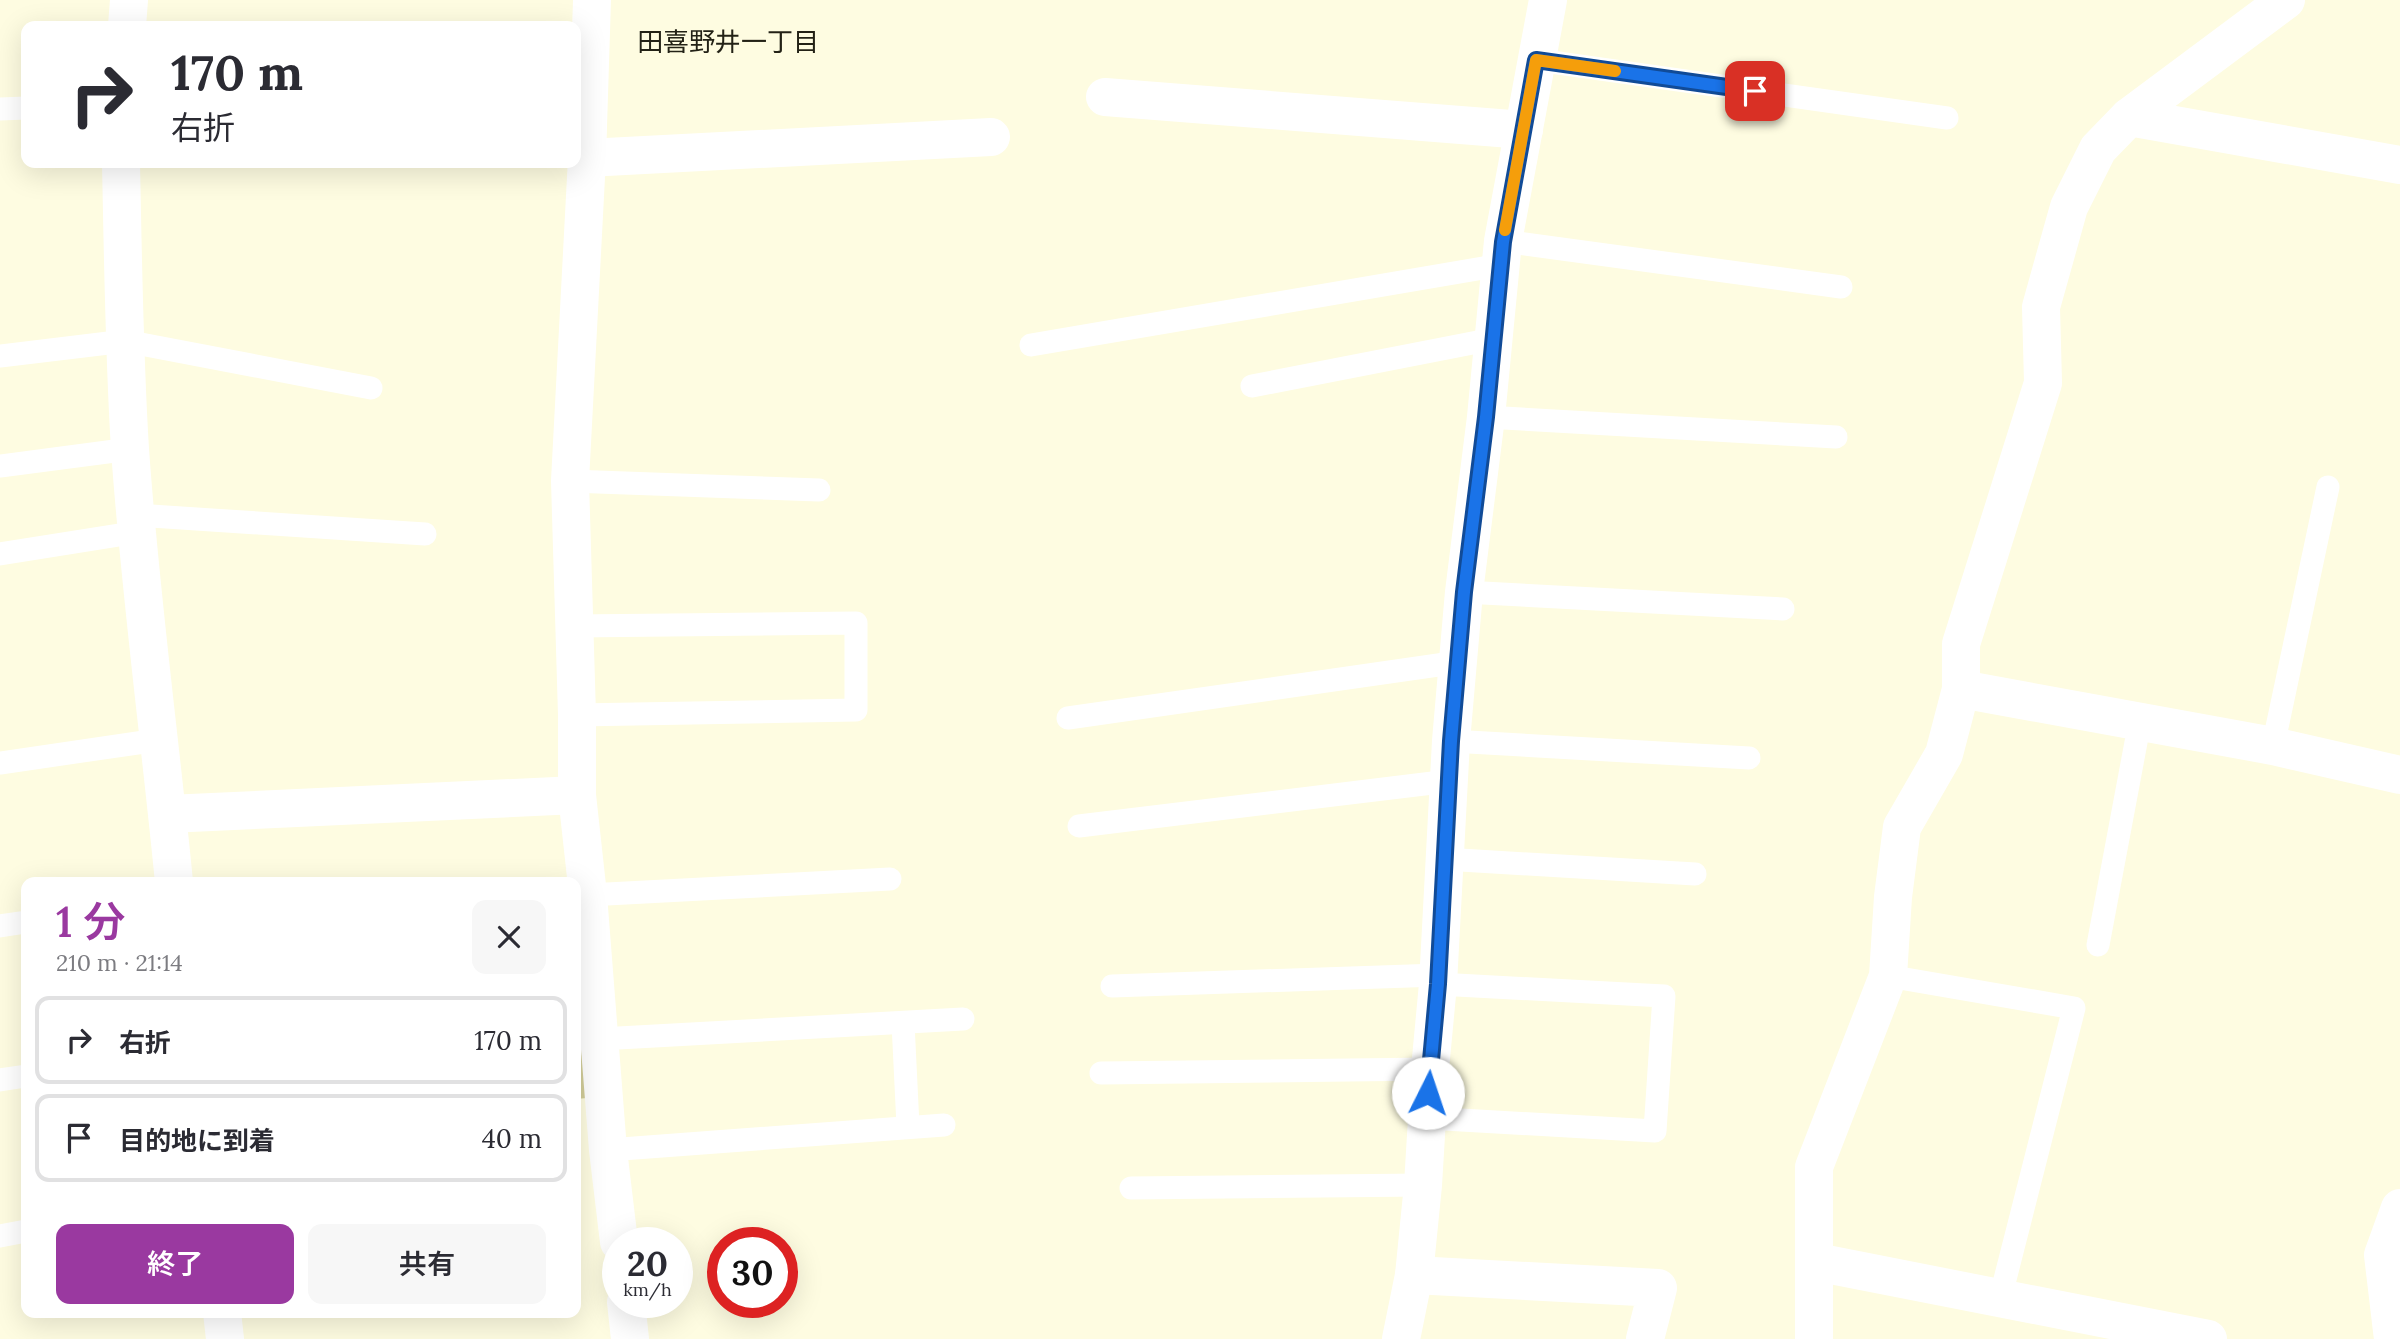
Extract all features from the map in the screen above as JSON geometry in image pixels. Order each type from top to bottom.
[{"type":"street","points":[[127,21],[129,0]]},
{"type":"street","points":[[592,0],[587,158],[570,481],[577,715],[576,795],[588,895],[608,1150],[617,1227]]},
{"type":"street","points":[[1401,1339],[1414,1275],[1423,1185],[1451,741],[1464,592],[1486,417],[1502,253],[1548,0]]},
{"type":"street","points":[[1814,1339],[1814,1167],[1888,976],[1893,897],[1902,827],[1944,754],[1961,689],[1961,644],[2043,383],[2041,307],[2069,207],[2098,149],[2129,117],[2286,0]]},
{"type":"street","points":[[1104,97],[1524,130]]},
{"type":"street","points":[[2129,117],[2400,165]]},
{"type":"street","points":[[587,158],[991,137]]},
{"type":"street","points":[[121,168],[130,449],[174,877]]},
{"type":"street","points":[[1961,689],[2273,746],[2400,775]]},
{"type":"street","points":[[168,814],[576,795]]},
{"type":"street","points":[[2393,1339],[2383,1255],[2400,1208]]},
{"type":"street","points":[[1816,1262],[2208,1339]]},
{"type":"street","points":[[1414,1275],[1658,1288],[1645,1339]]},
{"type":"street","points":[[223,1318],[225,1339]]},
{"type":"street","points":[[628,1318],[630,1339]]},
{"type":"lane","points":[[1536,60],[1947,118]]},
{"type":"lane","points":[[0,109],[21,108]]},
{"type":"lane","points":[[1031,345],[1502,253],[1841,287]]},
{"type":"lane","points":[[1252,386],[1493,339]]},
{"type":"lane","points":[[0,356],[125,341],[372,388]]},
{"type":"lane","points":[[1486,417],[1836,437]]},
{"type":"lane","points":[[0,466],[130,449]]},
{"type":"lane","points":[[570,481],[819,490]]},
{"type":"lane","points":[[2273,746],[2328,487]]},
{"type":"lane","points":[[0,554],[137,523],[425,534]]},
{"type":"lane","points":[[1464,592],[1783,609]]},
{"type":"lane","points":[[575,626],[856,623],[856,710],[577,715]]},
{"type":"lane","points":[[1068,718],[1459,662]]},
{"type":"lane","points":[[2098,945],[2140,721]]},
{"type":"lane","points":[[0,763],[158,740]]},
{"type":"lane","points":[[1451,741],[1749,758]]},
{"type":"lane","points":[[1079,826],[1449,781]]},
{"type":"lane","points":[[1444,859],[1695,874]]},
{"type":"lane","points":[[588,895],[890,879]]},
{"type":"lane","points":[[0,926],[21,923]]},
{"type":"lane","points":[[1888,976],[2074,1008],[2000,1299]]},
{"type":"lane","points":[[1112,986],[1438,980],[1664,996],[1655,1130],[1426,1118]]},
{"type":"lane","points":[[600,1039],[963,1019]]},
{"type":"lane","points":[[903,1023],[908,1126]]},
{"type":"lane","points":[[1101,1073],[1430,1069]]},
{"type":"lane","points":[[0,1080],[21,1077]]},
{"type":"lane","points":[[608,1150],[944,1125]]},
{"type":"lane","points":[[1131,1188],[1423,1185]]},
{"type":"lane","points":[[0,1236],[21,1232]]},
{"type":"shaded area","points":[[581,1048],[587,1098],[581,1099]]},
{"type":"slow traffic","points":[[1505,230],[1536,60],[1615,71]]},
{"type":"district","name":"田喜野井一丁目","points":[[728,42]]},
{"type":"route","points":[[1428,1093],[1438,984],[1451,741],[1464,592],[1486,417],[1503,242],[1536,60],[1755,91]]}]
